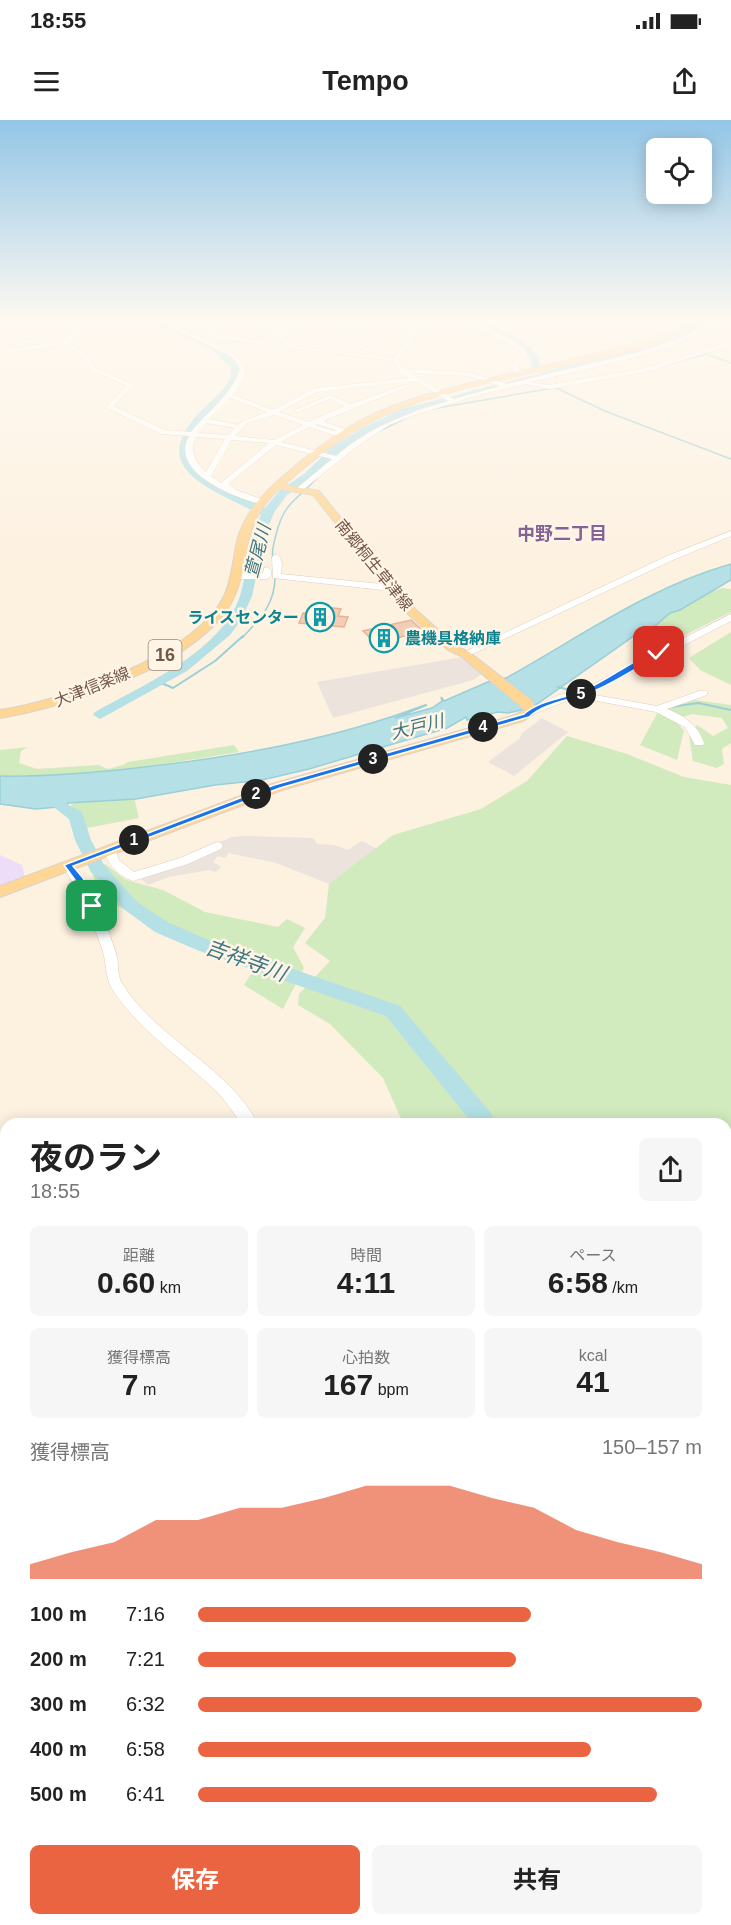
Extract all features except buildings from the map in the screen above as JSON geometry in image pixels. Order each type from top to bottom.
[{"type":"main road","name":"大津信楽線","points":[[0,714],[23,712],[58,702],[170,652],[206,627],[226,602],[239,576],[244,536],[258,506],[278,486],[319,454],[341,433],[401,406]]},
{"type":"main road","name":"南郷桐生草津線","points":[[278,486],[316,493],[392,588],[429,629],[452,648],[465,654],[531,710]]},
{"type":"main road","points":[[0,892],[277,787],[519,718],[531,710]]},
{"type":"street","points":[[110,406],[164,432],[275,442],[337,458]]},
{"type":"street","points":[[217,406],[203,420],[190,441],[190,455],[194,465],[207,476],[258,506]]},
{"type":"street","points":[[256,406],[334,434],[341,433],[342,430],[317,421]]},
{"type":"street","points":[[207,476],[238,427],[283,406]]},
{"type":"street","points":[[297,411],[308,406]]},
{"type":"street","points":[[228,489],[225,483],[275,442],[308,424],[350,406]]},
{"type":"street","points":[[299,490],[337,458],[387,424],[434,406]]},
{"type":"street","points":[[203,420],[238,427]]},
{"type":"street","points":[[217,493],[228,489]]},
{"type":"street","points":[[465,654],[670,558],[731,533]]},
{"type":"street","points":[[276,557],[278,564],[276,576],[392,588]]},
{"type":"street","points":[[239,576],[266,573]]},
{"type":"street","points":[[531,710],[563,697],[582,694],[731,617]]},
{"type":"street","points":[[658,709],[704,693]]},
{"type":"street","points":[[582,694],[658,709],[687,723],[696,733],[699,743]]},
{"type":"street","points":[[108,850],[111,859],[120,869],[134,877],[184,861],[218,846]]},
{"type":"street","points":[[68,865],[79,878],[92,906],[111,954],[111,975],[116,984],[146,1023],[222,1089],[246,1118]]},
{"type":"shaded area","points":[[463,657],[482,674],[473,680],[333,718],[317,682]]},
{"type":"shaded area","points":[[542,718],[568,732],[514,776],[488,762],[520,738],[522,733]]},
{"type":"shaded area","points":[[232,837],[313,838],[317,844],[334,845],[348,850],[362,841],[379,850],[332,885],[276,863],[229,853],[225,858],[218,856],[213,862],[221,867],[216,872],[209,870],[169,877],[148,885],[138,876]]},
{"type":"shaded area","points":[[0,855],[22,865],[25,878],[0,888]]},
{"type":"green space","points":[[722,588],[731,589],[731,612],[673,641],[652,632],[635,639],[628,636],[697,597]]},
{"type":"green space","points":[[731,632],[731,685],[700,670],[689,658]]},
{"type":"green space","points":[[695,700],[731,705],[731,743],[722,749],[724,764],[717,768],[693,761],[689,735],[697,725],[713,736],[728,728],[722,718],[692,714],[674,720],[684,730],[677,760],[640,745],[658,712]]},
{"type":"green space","points":[[567,736],[627,754],[684,777],[731,785],[731,1118],[401,1118],[383,1078],[330,1024],[298,1005],[299,994],[330,961],[305,943],[325,918],[329,884],[393,835],[481,809],[527,781]]},
{"type":"green space","points":[[234,745],[239,752],[150,766],[60,776],[0,778],[0,750],[28,747],[21,751],[19,763],[37,769],[98,765],[108,769],[128,762]]},
{"type":"green space","points":[[134,797],[139,818],[87,828],[75,821],[71,805],[79,799]]},
{"type":"green space","points":[[105,864],[126,880],[163,890],[205,912],[278,927],[287,919],[305,928],[293,947],[304,968],[283,1009],[244,985],[260,960],[158,929],[99,895],[92,872]]},
{"type":"water","name":"大戸川","points":[[731,564],[731,580],[680,610],[670,613],[656,625],[634,636],[537,704],[526,709],[508,713],[497,712],[467,720],[466,717],[447,728],[309,769],[262,780],[215,785],[136,799],[68,803],[67,805],[78,816],[79,823],[72,815],[58,807],[36,809],[0,804],[0,776],[85,773],[209,758],[282,746],[319,737],[425,705],[427,705],[395,718],[432,708],[442,701],[441,697],[444,701],[490,681],[506,678],[643,599]]},
{"type":"waterway","points":[[212,406],[194,424],[186,437],[183,451],[189,466],[204,481],[267,514]]},
{"type":"waterway","name":"萱尾川","points":[[100,715],[182,668],[212,645],[235,620],[246,596],[260,531],[269,511],[283,493],[300,482],[345,442],[374,425],[419,406]]},
{"type":"waterway","points":[[432,409],[448,406]]},
{"type":"waterway","points":[[595,406],[731,459]]},
{"type":"waterway","points":[[380,431],[406,418]]},
{"type":"waterway","points":[[273,559],[274,544],[283,515],[292,502],[317,478]]},
{"type":"waterway","points":[[242,638],[261,617],[270,602],[275,574]]},
{"type":"waterway","points":[[159,682],[173,688],[215,661],[243,636]]},
{"type":"waterway","points":[[558,687],[578,692]]},
{"type":"waterway","points":[[671,707],[698,703],[731,710]]},
{"type":"waterway","name":"吉祥寺川","points":[[59,805],[76,816],[83,840],[97,868],[131,906],[161,927],[203,945],[393,1011],[483,1118]]},
{"type":"place","name":"ライスセンター","points":[[320,617]]},
{"type":"place","name":"農機具格納庫","points":[[384,638]]},
{"type":"district","name":"中野二丁目","points":[[562,534]]},
{"type":"route","points":[[92,906],[79,878],[68,865],[277,787],[527,716],[532,711],[563,697],[580,695],[659,652]]}]
